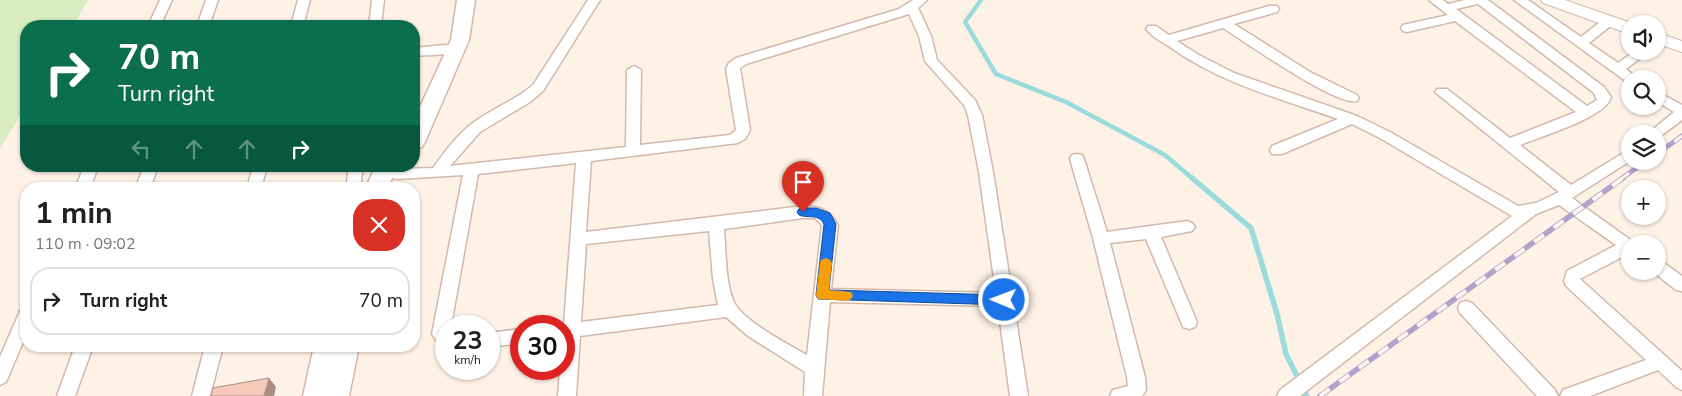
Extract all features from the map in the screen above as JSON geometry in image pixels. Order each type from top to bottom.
[{"type":"main road","points":[[420,127],[451,49],[456,0]]},
{"type":"main road","points":[[420,102],[451,49],[460,40],[466,0]]},
{"type":"main road","points":[[316,396],[326,352]]},
{"type":"main road","points":[[336,396],[345,352]]},
{"type":"street","points":[[157,20],[166,0]]},
{"type":"street","points":[[205,20],[212,0]]},
{"type":"street","points":[[299,20],[304,0]]},
{"type":"street","points":[[376,20],[378,0]]},
{"type":"street","points":[[437,173],[467,136],[481,124],[530,96],[538,88],[594,0]]},
{"type":"street","points":[[1440,4],[1477,0],[1599,90],[1604,97],[1603,102],[1587,113],[1509,144]]},
{"type":"street","points":[[1520,0],[1621,72]]},
{"type":"street","points":[[1549,0],[1621,25]]},
{"type":"street","points":[[390,176],[470,170],[734,140],[740,136],[743,130],[732,69],[734,66],[741,61],[885,18],[917,4],[930,61],[970,103],[975,115],[986,172],[1018,396]]},
{"type":"street","points":[[1440,4],[1587,113]]},
{"type":"street","points":[[1166,40],[1273,9]]},
{"type":"street","points":[[1407,28],[1457,16]]},
{"type":"street","points":[[1581,43],[1609,21]]},
{"type":"street","points":[[1224,23],[1304,76],[1352,98]]},
{"type":"street","points":[[1152,29],[1192,57],[1229,76],[1352,119],[1385,136],[1507,208],[1516,212],[1530,211]]},
{"type":"street","points":[[1666,42],[1682,47]]},
{"type":"street","points":[[420,52],[451,49]]},
{"type":"street","points":[[1617,69],[1630,60]]},
{"type":"street","points":[[633,151],[634,70]]},
{"type":"street","points":[[1442,92],[1509,144],[1565,194],[1621,240]]},
{"type":"street","points":[[1666,101],[1682,112],[1666,126]]},
{"type":"street","points":[[1277,150],[1352,119]]},
{"type":"street","points":[[569,315],[578,239],[584,157]]},
{"type":"street","points":[[1077,159],[1101,238],[1136,377],[1137,390],[1130,394],[1119,396]]},
{"type":"street","points":[[1286,396],[1530,211],[1611,169],[1621,161]]},
{"type":"street","points":[[444,315],[470,170]]},
{"type":"street","points":[[578,239],[716,224],[803,212],[816,212],[826,216],[830,224],[814,368],[813,396]]},
{"type":"street","points":[[716,224],[724,294],[729,310],[780,348],[814,368]]},
{"type":"street","points":[[1101,238],[1187,227]]},
{"type":"street","points":[[1151,233],[1189,322]]},
{"type":"street","points":[[1621,250],[1573,275],[1572,281],[1682,382]]},
{"type":"street","points":[[1666,273],[1682,285]]},
{"type":"street","points":[[822,295],[1004,300]]},
{"type":"street","points":[[1466,308],[1548,396]]},
{"type":"street","points":[[575,329],[729,310]]},
{"type":"street","points":[[0,377],[20,330]]},
{"type":"street","points":[[66,396],[82,352]]},
{"type":"street","points":[[201,396],[212,352]]},
{"type":"street","points":[[1569,396],[1660,362]]},
{"type":"street","points":[[567,380],[567,396]]},
{"type":"green space","points":[[0,0],[88,0],[76,20],[20,20],[20,115],[0,149]]},
{"type":"building","points":[[269,378],[264,396],[211,396],[213,388]]},
{"type":"waterway","points":[[981,0],[965,22],[996,74],[1066,102],[1165,155],[1193,179]]},
{"type":"waterway","points":[[1192,178],[1251,228],[1277,314],[1286,354],[1307,396]]},
{"type":"railway","points":[[1666,147],[1682,136]]},
{"type":"railway","points":[[1621,179],[1634,170]]},
{"type":"railway","points":[[1320,396],[1623,178]]},
{"type":"slow traffic","points":[[826,263],[822,295],[847,296]]},
{"type":"route","points":[[803,212],[816,212],[826,216],[830,224],[822,295],[1004,300]]}]
